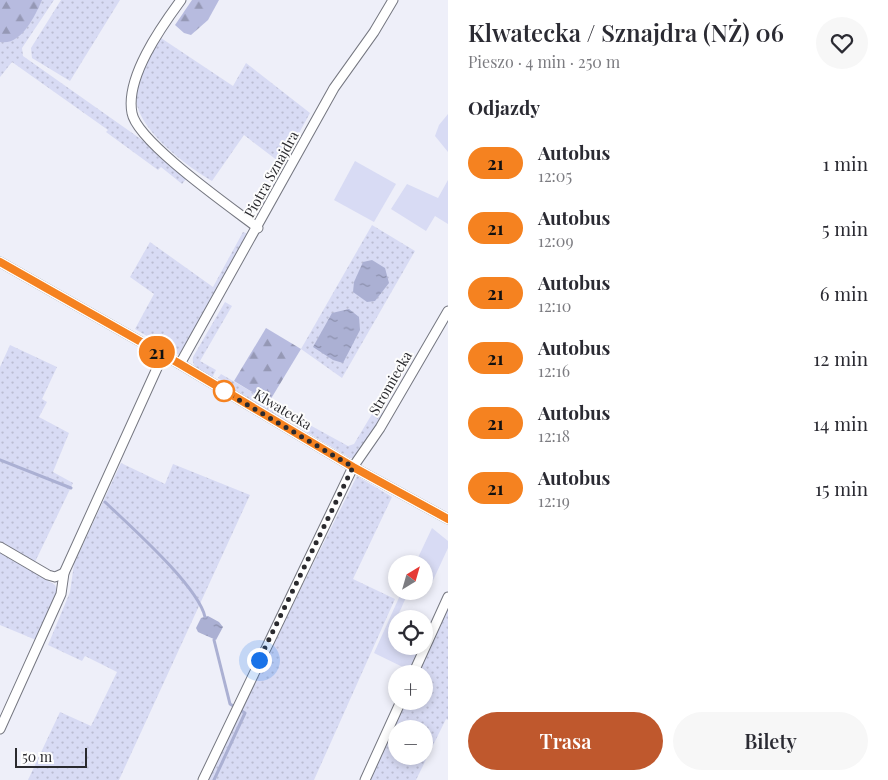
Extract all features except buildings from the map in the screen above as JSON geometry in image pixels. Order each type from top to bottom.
[{"type":"street","points":[[181,0],[164,23],[134,83],[131,96],[132,114],[150,140],[192,178],[258,228]]},
{"type":"street","name":"Piotra Sznajdra","points":[[180,364],[258,228],[334,88],[374,32],[393,0]]},
{"type":"street","name":"Klwatecka","points":[[0,262],[180,364],[353,467],[448,518]]},
{"type":"street","name":"Stromiecka","points":[[203,780],[353,467],[380,428],[448,311]]},
{"type":"street","points":[[0,729],[61,594],[64,573],[162,355]]},
{"type":"street","points":[[0,547],[48,575],[55,577],[64,573]]},
{"type":"street","points":[[417,665],[448,598]]},
{"type":"street","points":[[364,780],[396,710]]},
{"type":"shaded area","points":[[0,0],[54,0],[22,48],[23,56],[152,147],[187,178],[182,184],[161,167],[158,170],[106,132],[108,130],[12,62],[0,77]]},
{"type":"shaded area","points":[[61,0],[120,0],[70,81],[32,58],[31,48]]},
{"type":"shaded area","points":[[161,38],[233,86],[246,63],[310,113],[282,164],[244,135],[212,181],[187,164],[160,141],[149,128],[141,114],[136,100],[136,86],[140,73]]},
{"type":"shaded area","points":[[448,114],[448,152],[435,136],[439,125]]},
{"type":"shaded area","points":[[355,161],[396,184],[374,222],[334,200]]},
{"type":"shaded area","points":[[448,180],[448,224],[435,216],[426,231],[391,209],[407,184],[438,198]]},
{"type":"shaded area","points":[[372,225],[415,251],[342,378],[301,349]]},
{"type":"shaded area","points":[[243,232],[249,234],[181,356],[135,329],[154,294],[130,277],[150,242],[213,287]]},
{"type":"shaded area","points":[[225,302],[232,306],[200,361],[216,370],[212,378],[195,367],[193,357]]},
{"type":"shaded area","points":[[10,345],[57,367],[42,399],[47,402],[39,417],[69,433],[53,472],[73,483],[35,562],[0,542],[0,367]]},
{"type":"shaded area","points":[[221,374],[290,414],[286,422],[229,389],[231,386],[218,378]]},
{"type":"shaded area","points":[[375,409],[384,414],[355,458],[350,458],[293,424],[297,418],[348,446],[354,444]]},
{"type":"shaded area","points":[[121,463],[165,484],[173,464],[250,495],[119,780],[28,780],[60,712],[91,726],[117,672],[85,656],[82,661],[48,645],[70,592],[74,564]]},
{"type":"shaded area","points":[[357,476],[392,497],[353,579],[388,596],[388,600],[395,600],[390,610],[388,610],[388,615],[314,780],[209,780],[228,735]]},
{"type":"shaded area","points":[[432,528],[448,541],[448,548],[433,580],[433,555],[419,555]]},
{"type":"shaded area","points":[[0,552],[55,585],[57,591],[36,640],[0,625]]},
{"type":"shaded area","points":[[398,600],[405,600],[400,610],[393,610]]},
{"type":"shaded area","points":[[448,605],[448,720],[446,719],[433,745],[433,720],[396,720],[400,710],[433,710],[433,665],[421,665],[426,655],[433,655],[433,638]]},
{"type":"shaded area","points":[[388,622],[388,655],[418,655],[414,665],[399,665],[374,653]]},
{"type":"shaded area","points":[[388,737],[388,765],[423,765],[416,780],[369,780]]},
{"type":"green space","points":[[0,0],[42,0],[21,35],[8,42],[0,42]]},
{"type":"green space","points":[[192,0],[219,0],[208,20],[191,35],[184,33],[175,25]]},
{"type":"green space","points":[[266,328],[301,349],[269,402],[234,381]]},
{"type":"water","points":[[372,260],[385,268],[389,283],[375,301],[367,302],[353,292],[354,282],[363,262]]},
{"type":"water","points":[[349,309],[359,317],[360,330],[343,363],[333,360],[313,347],[332,313]]},
{"type":"water","points":[[208,616],[219,622],[223,627],[216,640],[198,632],[196,628],[201,618]]},
{"type":"waterway","points":[[0,460],[71,488]]},
{"type":"waterway","points":[[105,502],[177,573],[200,604],[205,617]]},
{"type":"waterway","points":[[214,640],[230,704],[245,713],[214,780]]},
{"type":"bus line","name":"21","points":[[0,262],[180,364],[353,467],[448,519]]},
{"type":"route","points":[[224,391],[353,467],[259,660]]}]
